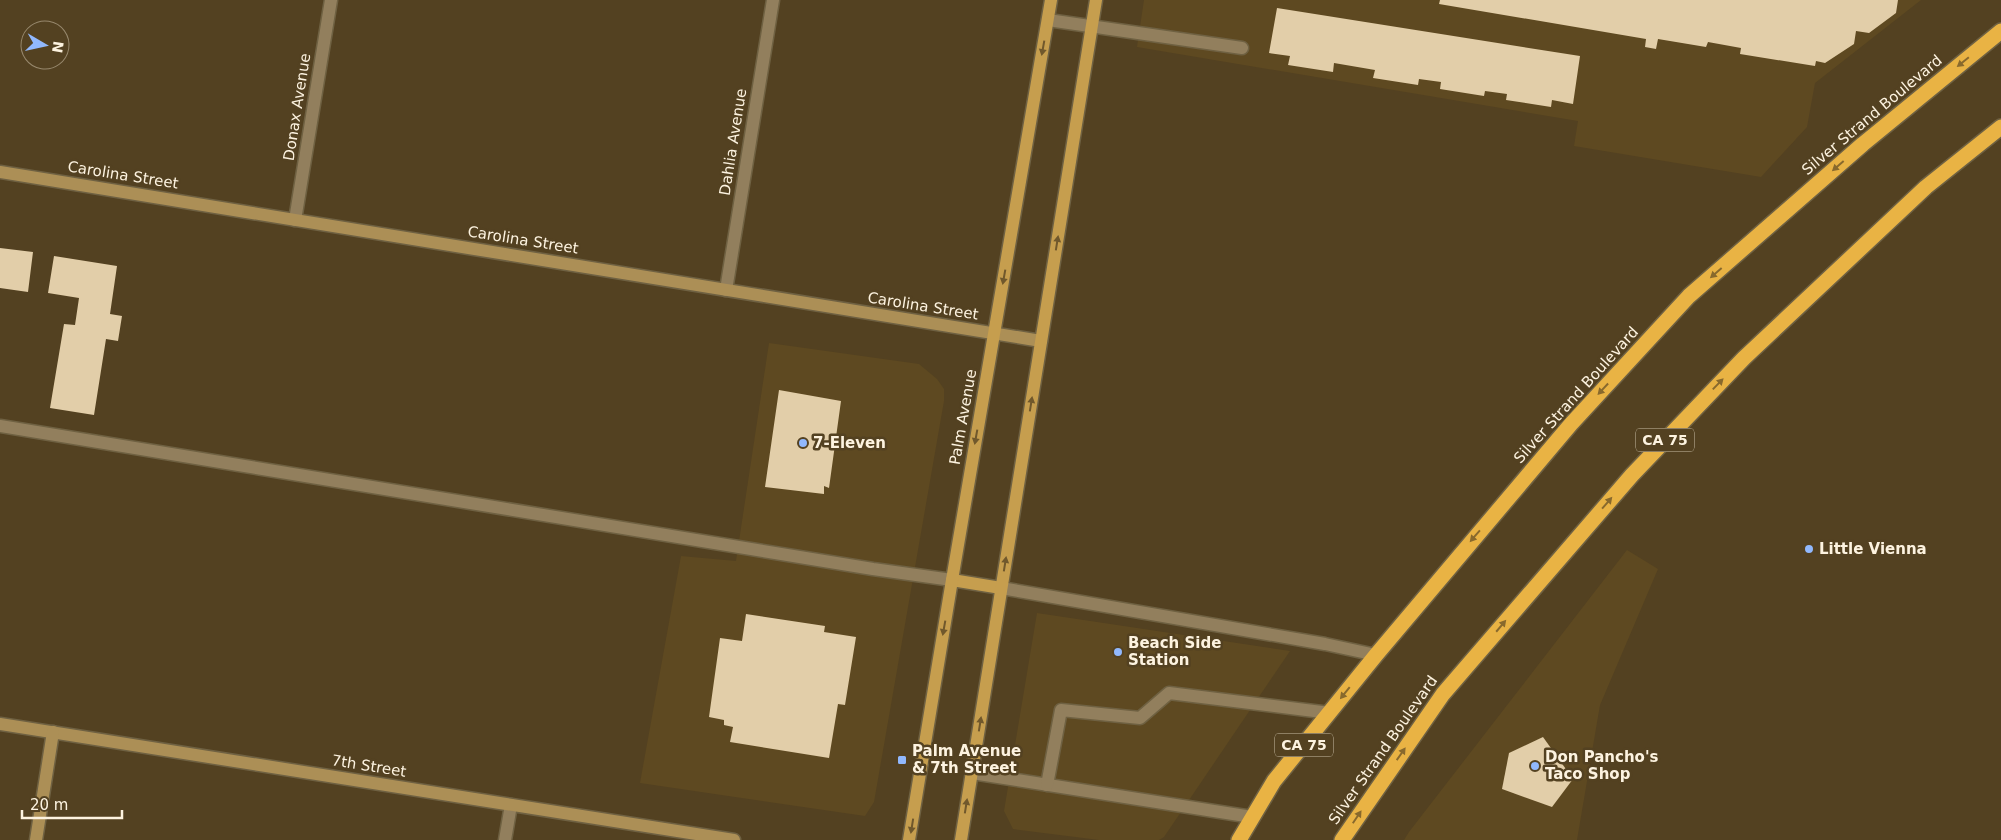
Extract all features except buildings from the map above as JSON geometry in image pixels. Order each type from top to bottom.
[{"type":"highway","name":"Silver Strand Boulevard","points":[[1239,840],[1274,782],[1376,655],[1571,424],[1689,296],[1863,144],[2001,31]]},
{"type":"highway","name":"Silver Strand Boulevard","points":[[1342,840],[1443,694],[1632,475],[1751,351],[1926,187],[2001,127]]},
{"type":"main road","name":"Palm Avenue","points":[[909,840],[1051,0]]},
{"type":"main road","points":[[961,840],[1096,0]]},
{"type":"main road","points":[[952,580],[1002,588]]},
{"type":"street","name":"Donax Avenue","points":[[295,220],[331,0]]},
{"type":"street","name":"Dahlia Avenue","points":[[726,290],[773,0]]},
{"type":"street","points":[[1048,20],[1242,48]]},
{"type":"street","name":"Carolina Street","points":[[0,172],[1041,341]]},
{"type":"street","points":[[0,426],[873,569],[952,580]]},
{"type":"street","points":[[1002,588],[1325,644],[1376,655]]},
{"type":"street","points":[[1047,785],[1061,710],[1140,718],[1169,693],[1330,713]]},
{"type":"street","name":"7th Street","points":[[0,724],[734,840]]},
{"type":"street","points":[[36,840],[53,732]]},
{"type":"street","points":[[972,772],[1252,818]]},
{"type":"street","points":[[505,840],[511,805]]},
{"type":"shaded area","points":[[1144,0],[1921,0],[1815,83],[1807,127],[1761,177],[1574,146],[1578,121],[1137,47]]},
{"type":"shaded area","points":[[769,343],[919,364],[937,379],[944,389],[944,401],[874,802],[865,816],[640,783],[681,556],[736,561]]},
{"type":"shaded area","points":[[1627,550],[1658,569],[1600,705],[1577,840],[1404,840],[1409,832]]},
{"type":"shaded area","points":[[1037,613],[1290,651],[1164,837],[1159,840],[1099,840],[1013,829],[1004,811]]},
{"type":"place","name":"7-Eleven","points":[[803,443]]},
{"type":"place","name":"Little Vienna","points":[[1809,549]]},
{"type":"place","name":"Beach Side Station","points":[[1118,652]]},
{"type":"place","name":"Palm Avenue & 7th Street","points":[[902,760]]},
{"type":"place","name":"Don Pancho's Taco Shop","points":[[1535,766]]}]
